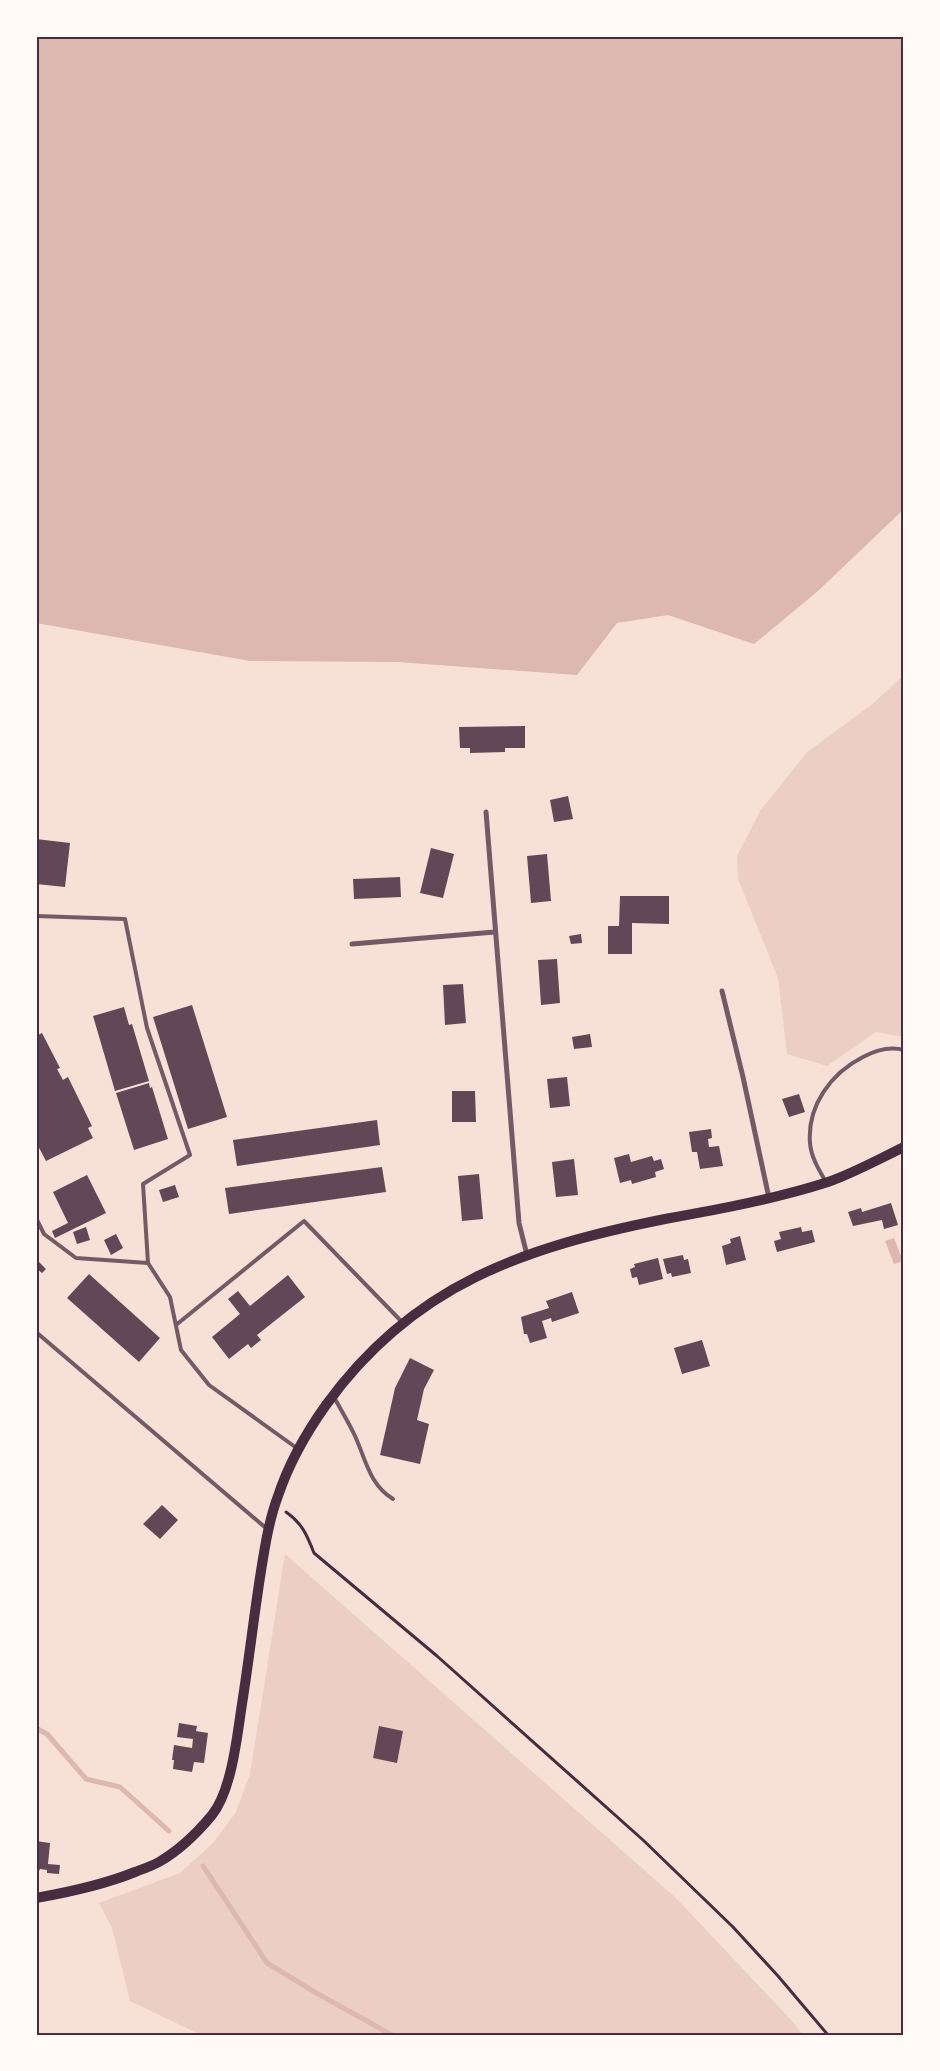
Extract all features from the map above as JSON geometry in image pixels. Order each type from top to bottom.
[{"type":"main road","points":[[36,1898],[113,1881],[159,1862],[188,1839],[212,1815],[223,1794],[236,1743],[254,1612],[275,1505],[298,1449],[333,1395],[349,1374],[402,1322],[440,1295],[484,1271],[527,1255],[600,1234],[769,1198],[826,1182],[866,1166],[904,1147]]},
{"type":"street","points":[[486,812],[519,1223],[527,1255]]},
{"type":"street","points":[[352,944],[495,932]]},
{"type":"street","points":[[722,991],[769,1198]]},
{"type":"lane","points":[[36,916],[125,919],[147,1028],[190,1155],[143,1184],[148,1263],[170,1297],[181,1350],[210,1385],[298,1449]]},
{"type":"lane","points":[[826,1182],[814,1161],[810,1143],[812,1118],[822,1094],[834,1076],[851,1063],[874,1051],[894,1047],[904,1050]]},
{"type":"lane","points":[[36,1218],[44,1234],[76,1258],[148,1263]]},
{"type":"lane","points":[[176,1325],[304,1221],[402,1322]]},
{"type":"lane","points":[[36,1332],[269,1530]]},
{"type":"lane","points":[[333,1395],[355,1436],[372,1479],[382,1492],[393,1499]]},
{"type":"path","points":[[275,1505],[297,1520],[306,1532],[314,1553],[436,1656],[643,1840],[733,1927],[828,2035]]},
{"type":"shaded area","points":[[36,36],[904,36],[904,509],[818,591],[754,644],[668,615],[617,623],[577,675],[397,662],[250,661],[36,623]]},
{"type":"shaded area","points":[[904,675],[904,1037],[876,1032],[827,1066],[787,1054],[778,978],[738,879],[737,856],[760,811],[807,752],[870,706]]},
{"type":"shaded area","points":[[894,1238],[903,1261],[894,1264],[885,1241]]},
{"type":"shaded area","points":[[285,1554],[676,1898],[794,2023],[803,2035],[201,2035],[130,2001],[112,1928],[99,1903],[180,1873],[213,1843],[236,1812],[250,1774]]},
{"type":"building","points":[[525,726],[525,748],[505,748],[505,752],[470,753],[470,748],[460,748],[459,727]]},
{"type":"building","points":[[568,796],[573,819],[554,822],[550,800]]},
{"type":"building","points":[[36,839],[70,843],[65,887],[36,884]]},
{"type":"building","points":[[431,848],[454,854],[443,898],[420,893]]},
{"type":"building","points":[[547,854],[551,901],[531,903],[527,856]]},
{"type":"building","points":[[400,877],[401,897],[354,899],[353,879]]},
{"type":"building","points":[[620,896],[669,896],[669,924],[632,923],[632,954],[608,954],[608,926],[619,926]]},
{"type":"building","points":[[581,934],[582,943],[571,944],[569,936]]},
{"type":"building","points":[[557,959],[560,1003],[541,1005],[538,960]]},
{"type":"building","points":[[463,984],[466,1023],[445,1025],[443,985]]},
{"type":"building","points":[[192,1005],[227,1117],[188,1129],[153,1017]]},
{"type":"building","points":[[124,1007],[129,1025],[132,1024],[149,1081],[115,1091],[93,1016]]},
{"type":"building","points":[[42,1033],[60,1068],[57,1069],[63,1080],[68,1077],[92,1126],[88,1128],[93,1138],[46,1161],[36,1142],[36,1036]]},
{"type":"building","points":[[590,1034],[592,1047],[574,1049],[572,1037]]},
{"type":"building","points":[[567,1077],[570,1106],[550,1108],[547,1079]]},
{"type":"building","points":[[149,1083],[150,1088],[152,1087],[168,1139],[134,1150],[116,1093]]},
{"type":"building","points":[[452,1091],[475,1091],[476,1122],[452,1122]]},
{"type":"building","points":[[799,1094],[805,1112],[789,1117],[782,1099]]},
{"type":"building","points":[[377,1120],[380,1145],[237,1166],[233,1140]]},
{"type":"building","points":[[711,1129],[712,1138],[708,1139],[709,1147],[719,1146],[723,1166],[700,1169],[697,1152],[692,1152],[689,1132]]},
{"type":"building","points":[[629,1154],[631,1162],[652,1156],[654,1161],[661,1159],[664,1169],[655,1172],[656,1177],[632,1184],[631,1180],[620,1183],[614,1158]]},
{"type":"building","points":[[574,1159],[578,1195],[556,1197],[552,1162]]},
{"type":"building","points":[[382,1167],[386,1192],[229,1214],[225,1188]]},
{"type":"building","points":[[479,1174],[483,1219],[462,1221],[458,1176]]},
{"type":"building","points":[[87,1175],[106,1213],[55,1238],[52,1231],[68,1223],[53,1192]]},
{"type":"building","points":[[175,1185],[179,1197],[163,1202],[159,1190]]},
{"type":"building","points":[[891,1203],[898,1225],[884,1229],[882,1220],[853,1226],[848,1212],[861,1208],[862,1212]]},
{"type":"building","points":[[86,1227],[90,1240],[77,1244],[73,1232]]},
{"type":"building","points":[[801,1227],[802,1232],[812,1230],[815,1242],[777,1252],[774,1241],[781,1239],[779,1232]]},
{"type":"building","points":[[116,1234],[123,1248],[111,1255],[104,1240]]},
{"type":"building","points":[[740,1236],[746,1260],[726,1265],[722,1246],[731,1243],[730,1239]]},
{"type":"building","points":[[683,1255],[684,1260],[688,1259],[691,1273],[672,1277],[671,1273],[667,1274],[663,1259]]},
{"type":"building","points":[[658,1258],[663,1279],[639,1285],[637,1277],[632,1278],[630,1269],[635,1267],[634,1264]]},
{"type":"building","points":[[36,1259],[46,1269],[42,1273],[36,1268]]},
{"type":"building","points":[[89,1274],[160,1338],[139,1362],[67,1298]]},
{"type":"building","points":[[288,1275],[305,1297],[257,1335],[261,1340],[251,1348],[248,1344],[229,1359],[212,1337],[240,1314],[228,1299],[238,1291],[250,1306]]},
{"type":"building","points":[[572,1292],[579,1313],[552,1322],[551,1318],[542,1321],[547,1338],[530,1343],[527,1334],[524,1334],[521,1317],[549,1308],[546,1301]]},
{"type":"building","points":[[702,1340],[710,1366],[682,1374],[674,1348]]},
{"type":"building","points":[[410,1358],[434,1370],[424,1389],[417,1420],[429,1424],[420,1464],[380,1455],[395,1388]]},
{"type":"building","points":[[162,1505],[178,1520],[160,1539],[143,1524]]},
{"type":"building","points":[[179,1723],[197,1726],[196,1731],[208,1733],[204,1763],[194,1762],[192,1772],[173,1769],[174,1745],[192,1748],[193,1739],[177,1737]]},
{"type":"building","points":[[379,1726],[403,1731],[397,1763],[373,1758]]},
{"type":"building","points":[[36,1841],[50,1843],[48,1864],[60,1865],[59,1874],[47,1873],[47,1870],[40,1869],[36,1871]]},
{"type":"waterway","points":[[36,1728],[47,1734],[86,1779],[120,1787],[169,1831]]},
{"type":"waterway","points":[[203,1866],[267,1963],[392,2035]]}]
